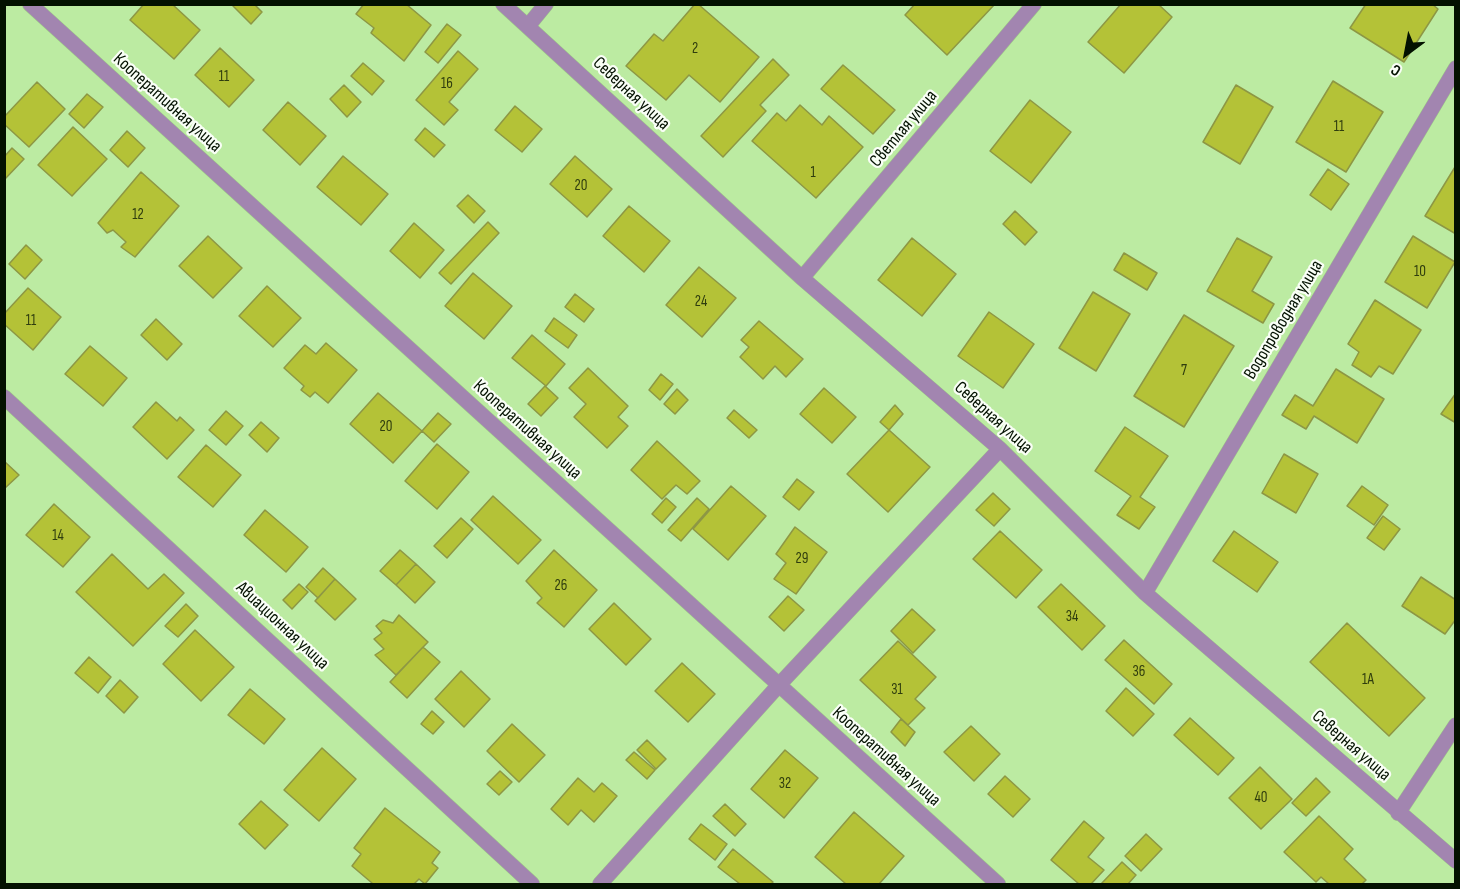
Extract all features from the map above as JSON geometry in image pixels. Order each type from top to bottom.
[{"type":"street","name":"Кооперативная улица","points":[[30,4],[998,885]]},
{"type":"street","name":"Северная улица","points":[[504,4],[802,278],[1000,449],[1145,593],[1455,861]]},
{"type":"street","points":[[528,26],[546,4]]},
{"type":"street","name":"Светлая улица","points":[[802,278],[1034,4]]},
{"type":"street","name":"Водопроводная улица","points":[[1145,593],[1455,68]]},
{"type":"street","name":"Авиационная улица","points":[[4,397],[532,885]]},
{"type":"street","points":[[600,885],[778,686],[1000,449]]},
{"type":"street","points":[[1398,813],[1455,725]]},
{"type":"building","points":[[144,4],[172,4],[200,30],[174,59],[130,20]]},
{"type":"building","points":[[234,4],[254,4],[262,12],[251,24],[233,6]]},
{"type":"building","points":[[364,4],[406,4],[431,25],[404,61],[371,33],[374,28],[356,14]]},
{"type":"building","points":[[695,4],[698,4],[759,57],[720,102],[689,75],[666,100],[626,66],[654,34],[663,41]]},
{"type":"building","points":[[915,4],[995,4],[947,55],[905,15]]},
{"type":"building","points":[[1121,4],[1158,4],[1172,17],[1124,73],[1088,42]]},
{"type":"building","points":[[1366,4],[1432,4],[1438,9],[1404,62],[1350,28]]},
{"type":"building","points":[[447,24],[461,35],[438,63],[425,52]]},
{"type":"building","points":[[220,48],[254,80],[229,107],[195,75]]},
{"type":"building","points":[[458,51],[478,69],[449,102],[458,110],[444,125],[416,100]]},
{"type":"building","points":[[773,59],[789,75],[760,105],[766,111],[723,157],[701,136]]},
{"type":"building","points":[[363,63],[384,81],[372,95],[351,76]]},
{"type":"building","points":[[843,65],[895,110],[873,134],[821,89]]},
{"type":"building","points":[[1333,81],[1383,112],[1346,172],[1296,142]]},
{"type":"building","points":[[37,82],[65,109],[29,147],[4,124],[4,117]]},
{"type":"building","points":[[344,85],[361,102],[347,117],[330,99]]},
{"type":"building","points":[[1236,85],[1273,107],[1240,164],[1203,142]]},
{"type":"building","points":[[87,94],[103,107],[84,128],[69,114]]},
{"type":"building","points":[[1030,100],[1071,132],[1031,183],[990,151]]},
{"type":"building","points":[[288,102],[326,136],[300,165],[263,130]]},
{"type":"building","points":[[800,105],[822,125],[829,116],[863,147],[816,198],[752,141],[777,113],[786,121]]},
{"type":"building","points":[[515,106],[542,129],[522,152],[495,130]]},
{"type":"building","points":[[73,127],[107,159],[72,196],[38,165]]},
{"type":"building","points":[[425,128],[445,145],[434,157],[415,140]]},
{"type":"building","points":[[127,131],[145,148],[128,167],[110,150]]},
{"type":"building","points":[[12,148],[24,159],[5,179],[4,157]]},
{"type":"building","points":[[343,156],[388,194],[361,225],[317,187]]},
{"type":"building","points":[[575,156],[612,189],[587,217],[550,184]]},
{"type":"building","points":[[1456,167],[1456,234],[1425,216]]},
{"type":"building","points":[[1328,169],[1349,184],[1331,210],[1310,195]]},
{"type":"building","points":[[141,172],[179,206],[135,257],[121,247],[126,242],[113,230],[107,233],[98,223]]},
{"type":"building","points":[[468,195],[485,211],[474,223],[457,206]]},
{"type":"building","points":[[629,206],[670,241],[644,272],[603,236]]},
{"type":"building","points":[[1015,211],[1037,232],[1025,245],[1003,224]]},
{"type":"building","points":[[488,222],[499,233],[451,284],[439,273]]},
{"type":"building","points":[[414,223],[444,250],[420,278],[390,251]]},
{"type":"building","points":[[208,236],[242,268],[213,298],[179,266]]},
{"type":"building","points":[[1413,236],[1455,262],[1427,308],[1385,282]]},
{"type":"building","points":[[912,238],[956,274],[922,316],[878,280]]},
{"type":"building","points":[[1237,238],[1272,257],[1252,291],[1274,304],[1263,323],[1207,291]]},
{"type":"building","points":[[26,245],[42,260],[25,279],[9,264]]},
{"type":"building","points":[[1124,253],[1157,273],[1147,290],[1114,270]]},
{"type":"building","points":[[699,267],[736,298],[702,337],[666,305]]},
{"type":"building","points":[[473,273],[512,306],[484,339],[445,306]]},
{"type":"building","points":[[267,286],[301,318],[273,347],[239,316]]},
{"type":"building","points":[[28,288],[61,317],[33,350],[4,324],[4,314]]},
{"type":"building","points":[[1093,292],[1130,314],[1096,371],[1059,348]]},
{"type":"building","points":[[575,294],[594,309],[584,322],[565,307]]},
{"type":"building","points":[[1375,300],[1421,330],[1393,374],[1379,366],[1371,377],[1352,365],[1359,352],[1348,344]]},
{"type":"building","points":[[989,312],[1034,344],[1003,388],[958,356]]},
{"type":"building","points":[[1184,315],[1234,346],[1184,427],[1134,396]]},
{"type":"building","points":[[554,318],[577,335],[568,348],[545,331]]},
{"type":"building","points":[[156,319],[182,344],[167,360],[141,335]]},
{"type":"building","points":[[759,321],[803,359],[786,377],[775,366],[763,379],[740,357],[749,347],[741,340]]},
{"type":"building","points":[[532,335],[565,364],[546,386],[512,358]]},
{"type":"building","points":[[326,343],[357,370],[328,403],[315,392],[310,397],[301,390],[304,386],[284,368],[305,345],[316,354]]},
{"type":"building","points":[[90,346],[127,378],[103,406],[65,374]]},
{"type":"building","points":[[588,368],[628,406],[618,417],[628,426],[607,448],[574,417],[586,404],[569,388]]},
{"type":"building","points":[[1336,369],[1384,399],[1357,443],[1314,416],[1306,429],[1282,415],[1295,395],[1313,406]]},
{"type":"building","points":[[661,374],[673,384],[660,400],[649,390]]},
{"type":"building","points":[[545,386],[558,398],[541,416],[528,404]]},
{"type":"building","points":[[824,388],[856,417],[832,443],[800,414]]},
{"type":"building","points":[[677,389],[688,400],[675,414],[664,404]]},
{"type":"building","points":[[378,393],[422,431],[393,463],[350,424]]},
{"type":"building","points":[[1456,393],[1456,423],[1441,414]]},
{"type":"building","points":[[156,402],[177,421],[180,417],[194,430],[167,459],[133,427]]},
{"type":"building","points":[[895,405],[903,414],[889,430],[880,422]]},
{"type":"building","points":[[734,410],[757,430],[749,438],[727,418]]},
{"type":"building","points":[[226,411],[243,426],[226,445],[209,430]]},
{"type":"building","points":[[438,413],[451,424],[434,442],[422,431]]},
{"type":"building","points":[[261,422],[279,438],[267,452],[249,435]]},
{"type":"building","points":[[1125,427],[1168,456],[1140,497],[1155,507],[1139,529],[1117,515],[1131,496],[1095,471]]},
{"type":"building","points":[[889,430],[930,467],[888,512],[847,474]]},
{"type":"building","points":[[657,441],[700,481],[687,494],[676,485],[662,499],[631,470]]},
{"type":"building","points":[[437,444],[469,472],[437,509],[405,481]]},
{"type":"building","points":[[206,445],[241,475],[213,507],[178,477]]},
{"type":"building","points":[[1284,454],[1318,474],[1296,513],[1262,493]]},
{"type":"building","points":[[4,461],[19,475],[4,489]]},
{"type":"building","points":[[797,479],[814,492],[799,510],[783,497]]},
{"type":"building","points":[[731,486],[766,516],[728,560],[693,529]]},
{"type":"building","points":[[1362,486],[1388,505],[1374,525],[1347,506]]},
{"type":"building","points":[[993,493],[1010,509],[994,526],[976,510]]},
{"type":"building","points":[[493,496],[541,540],[518,564],[471,520]]},
{"type":"building","points":[[666,498],[676,507],[662,523],[652,514]]},
{"type":"building","points":[[697,498],[709,509],[681,541],[668,530]]},
{"type":"building","points":[[54,504],[90,537],[63,567],[26,535]]},
{"type":"building","points":[[265,510],[308,547],[286,572],[244,535]]},
{"type":"building","points":[[1383,516],[1400,529],[1384,550],[1367,538]]},
{"type":"building","points":[[461,518],[473,529],[447,558],[434,546]]},
{"type":"building","points":[[795,527],[827,552],[796,594],[774,579],[786,563],[776,554]]},
{"type":"building","points":[[1000,531],[1042,570],[1016,598],[973,559]]},
{"type":"building","points":[[1234,531],[1278,562],[1257,592],[1213,561]]},
{"type":"building","points":[[400,550],[416,564],[396,585],[380,571]]},
{"type":"building","points":[[554,550],[597,590],[564,627],[537,603],[542,598],[526,581]]},
{"type":"building","points":[[112,554],[148,589],[164,574],[184,593],[133,646],[76,592]]},
{"type":"building","points":[[416,564],[435,582],[415,603],[396,585]]},
{"type":"building","points":[[323,568],[335,579],[318,598],[306,587]]},
{"type":"building","points":[[1421,577],[1456,600],[1456,619],[1445,634],[1402,606]]},
{"type":"building","points":[[335,579],[356,599],[335,620],[315,601]]},
{"type":"building","points":[[299,584],[308,592],[292,609],[283,600]]},
{"type":"building","points":[[1061,584],[1105,626],[1082,650],[1038,607]]},
{"type":"building","points":[[788,596],[804,610],[784,631],[769,617]]},
{"type":"building","points":[[614,603],[651,639],[626,665],[589,629]]},
{"type":"building","points":[[186,604],[198,616],[178,637],[165,626]]},
{"type":"building","points":[[912,609],[935,630],[913,653],[891,631]]},
{"type":"building","points":[[399,615],[428,642],[396,675],[375,655],[384,649],[374,639],[382,633],[376,626],[383,620],[393,623]]},
{"type":"building","points":[[1347,623],[1425,698],[1389,736],[1310,662]]},
{"type":"building","points":[[195,630],[234,667],[201,701],[163,664]]},
{"type":"building","points":[[1124,640],[1172,684],[1154,704],[1105,660]]},
{"type":"building","points":[[898,641],[936,677],[915,699],[925,708],[908,725],[860,680]]},
{"type":"building","points":[[423,647],[440,662],[407,698],[390,682]]},
{"type":"building","points":[[89,657],[111,677],[98,693],[75,673]]},
{"type":"building","points":[[682,663],[715,694],[688,722],[655,691]]},
{"type":"building","points":[[461,671],[490,699],[464,727],[435,699]]},
{"type":"building","points":[[120,680],[138,697],[124,713],[106,696]]},
{"type":"building","points":[[1126,688],[1154,714],[1133,736],[1106,711]]},
{"type":"building","points":[[250,689],[285,719],[264,744],[228,715]]},
{"type":"building","points":[[432,711],[444,722],[433,734],[421,724]]},
{"type":"building","points":[[1190,718],[1234,758],[1218,775],[1174,735]]},
{"type":"building","points":[[901,719],[915,732],[905,746],[891,732]]},
{"type":"building","points":[[512,724],[545,755],[519,782],[487,751]]},
{"type":"building","points":[[971,726],[1000,754],[974,781],[944,752]]},
{"type":"building","points":[[647,740],[666,759],[656,769],[637,750]]},
{"type":"building","points":[[322,748],[356,779],[319,821],[284,790]]},
{"type":"building","points":[[785,750],[818,778],[784,818],[751,789]]},
{"type":"building","points":[[634,752],[655,770],[647,779],[626,760]]},
{"type":"building","points":[[1260,767],[1292,799],[1261,829],[1229,798]]},
{"type":"building","points":[[500,771],[512,782],[499,795],[487,784]]},
{"type":"building","points":[[1005,776],[1030,799],[1013,817],[988,794]]},
{"type":"building","points":[[578,778],[594,792],[602,783],[617,796],[594,822],[581,810],[568,825],[551,809]]},
{"type":"building","points":[[1316,778],[1330,792],[1306,816],[1292,803]]},
{"type":"building","points":[[261,801],[288,825],[265,849],[239,824]]},
{"type":"building","points":[[725,804],[746,824],[735,836],[713,816]]},
{"type":"building","points":[[385,808],[440,852],[432,863],[438,868],[425,884],[419,879],[414,884],[371,884],[352,866],[361,854],[354,848]]},
{"type":"building","points":[[854,812],[904,856],[879,884],[846,884],[815,857]]},
{"type":"building","points":[[1319,816],[1353,849],[1344,859],[1366,880],[1362,884],[1329,884],[1321,877],[1316,882],[1284,852]]},
{"type":"building","points":[[1084,821],[1104,838],[1088,857],[1104,870],[1091,884],[1079,884],[1051,860]]},
{"type":"building","points":[[701,824],[727,844],[715,860],[689,839]]},
{"type":"building","points":[[1146,834],[1162,849],[1141,871],[1125,856]]},
{"type":"building","points":[[733,849],[773,882],[771,884],[740,884],[718,867]]},
{"type":"building","points":[[1122,862],[1136,875],[1128,884],[1101,884]]}]
